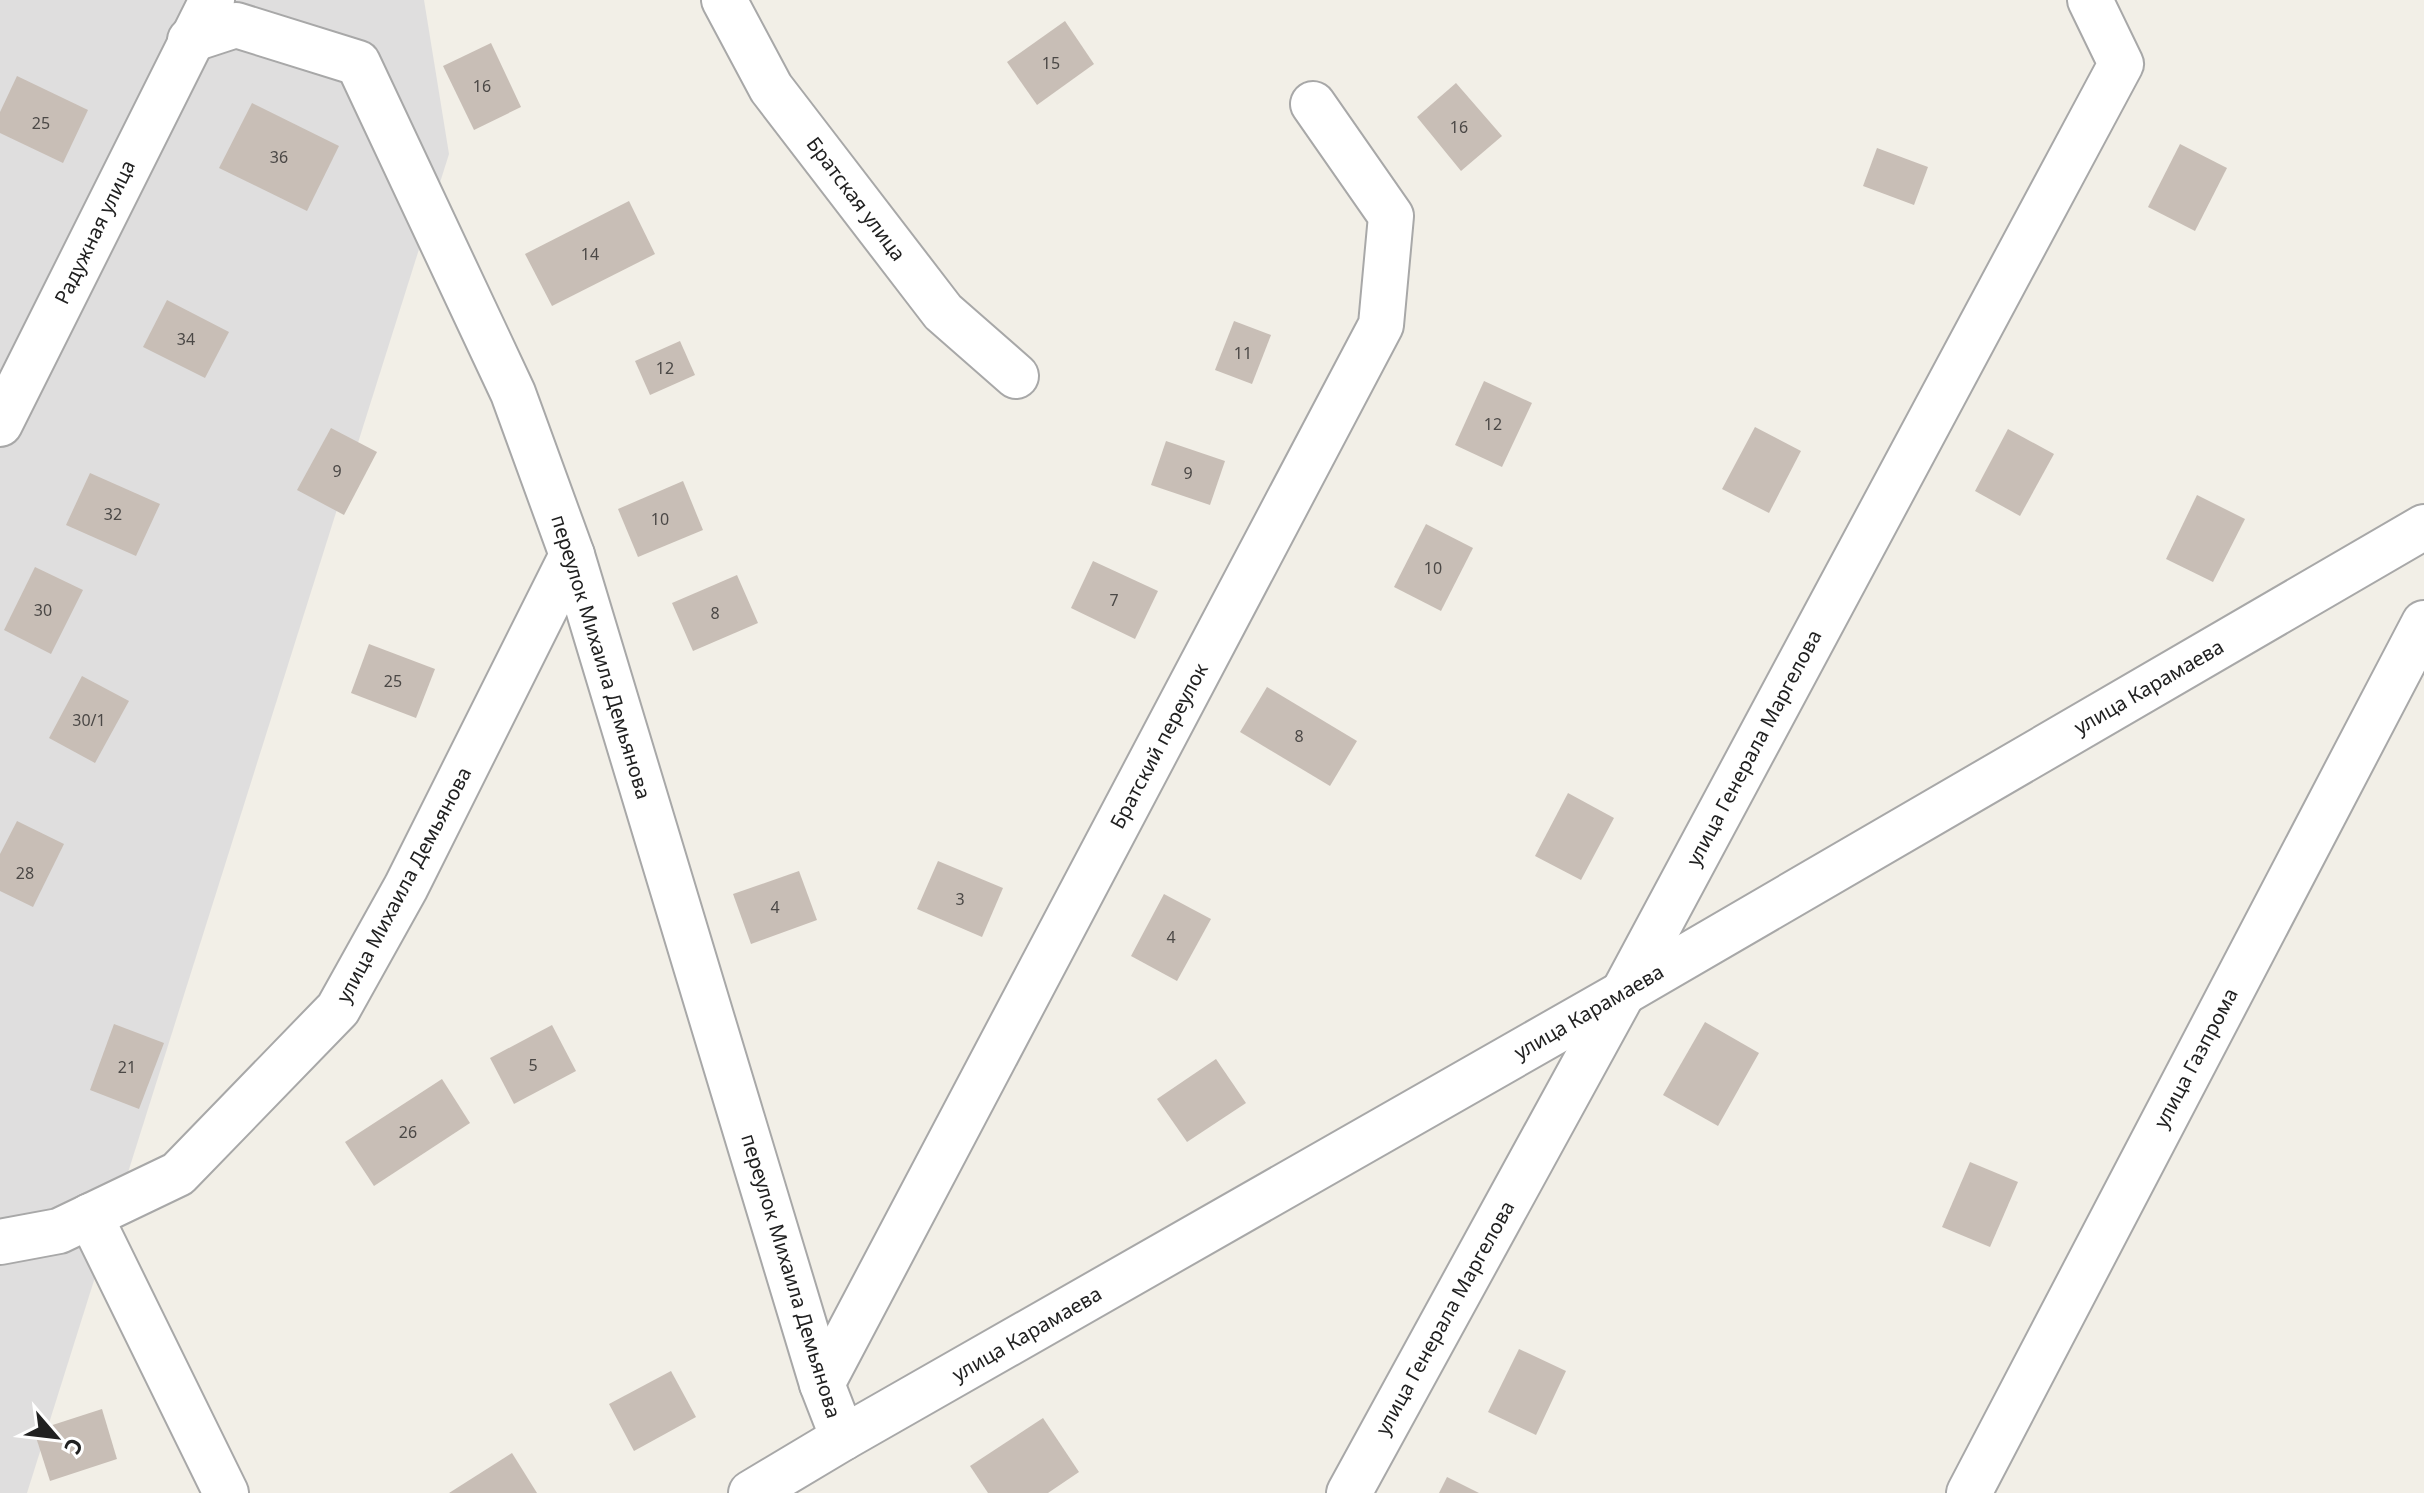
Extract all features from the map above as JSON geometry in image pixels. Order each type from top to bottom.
[{"type":"street","name":"Радужная улица","points":[[0,424],[212,0]]},
{"type":"street","name":"Братская улица","points":[[724,0],[771,88],[943,312],[1016,376]]},
{"type":"street","name":"улица Генерала Маргелова","points":[[1349,1493],[1623,993],[2121,64],[2090,0]]},
{"type":"street","name":"переулок Михаила Демьянова","points":[[190,40],[236,25],[358,63],[513,393],[572,555],[822,1384],[843,1438]]},
{"type":"street","name":"Братский переулок","points":[[822,1384],[1381,325],[1391,216],[1313,104]]},
{"type":"street","name":"улица Карамаева","points":[[751,1493],[1623,993],[2424,527]]},
{"type":"street","name":"улица Михаила Демьянова","points":[[0,1242],[59,1231],[178,1174],[338,1009],[406,887],[572,555]]},
{"type":"street","name":"улица Газпрома","points":[[1969,1493],[2424,623]]},
{"type":"street","points":[[90,1216],[226,1493]]},
{"type":"shaded area","points":[[0,0],[424,0],[449,154],[27,1493],[0,1493]]},
{"type":"building","points":[[1065,21],[1094,64],[1037,105],[1007,62]]},
{"type":"building","points":[[491,43],[521,107],[474,130],[443,66]]},
{"type":"building","points":[[17,76],[88,110],[63,163],[0,133],[0,112]]},
{"type":"building","points":[[1456,83],[1502,136],[1461,171],[1417,117]]},
{"type":"building","points":[[252,103],[339,146],[307,211],[219,168]]},
{"type":"building","points":[[2180,144],[2227,168],[2195,231],[2148,207]]},
{"type":"building","points":[[1877,148],[1928,167],[1914,205],[1863,186]]},
{"type":"building","points":[[629,201],[655,254],[552,306],[525,254]]},
{"type":"building","points":[[167,300],[229,332],[205,378],[143,347]]},
{"type":"building","points":[[1234,321],[1271,335],[1252,384],[1215,370]]},
{"type":"building","points":[[680,341],[695,375],[650,395],[635,361]]},
{"type":"building","points":[[1484,381],[1532,403],[1502,467],[1455,445]]},
{"type":"building","points":[[1755,427],[1801,451],[1769,513],[1722,489]]},
{"type":"building","points":[[331,428],[377,452],[344,515],[297,490]]},
{"type":"building","points":[[2008,429],[2054,454],[2020,516],[1975,491]]},
{"type":"building","points":[[1166,441],[1225,461],[1210,505],[1151,485]]},
{"type":"building","points":[[90,473],[160,504],[136,556],[66,525]]},
{"type":"building","points":[[683,481],[703,530],[638,557],[618,509]]},
{"type":"building","points":[[2197,495],[2245,519],[2213,582],[2166,559]]},
{"type":"building","points":[[1426,524],[1473,548],[1441,611],[1394,587]]},
{"type":"building","points":[[1093,561],[1158,591],[1135,639],[1071,608]]},
{"type":"building","points":[[35,567],[83,590],[51,654],[4,630]]},
{"type":"building","points":[[737,575],[758,623],[693,651],[672,603]]},
{"type":"building","points":[[369,644],[435,669],[416,718],[351,693]]},
{"type":"building","points":[[82,676],[129,701],[95,763],[49,738]]},
{"type":"building","points":[[1267,687],[1357,741],[1330,786],[1240,732]]},
{"type":"building","points":[[1568,793],[1614,818],[1581,880],[1535,856]]},
{"type":"building","points":[[17,821],[64,844],[33,907],[0,891],[0,854]]},
{"type":"building","points":[[938,861],[1003,888],[982,937],[917,909]]},
{"type":"building","points":[[799,871],[817,920],[751,944],[733,894]]},
{"type":"building","points":[[1164,894],[1211,919],[1177,981],[1131,956]]},
{"type":"building","points":[[1705,1022],[1759,1053],[1718,1126],[1663,1095]]},
{"type":"building","points":[[114,1024],[164,1043],[139,1109],[90,1090]]},
{"type":"building","points":[[552,1025],[576,1071],[514,1104],[490,1058]]},
{"type":"building","points":[[1216,1059],[1246,1103],[1187,1142],[1157,1099]]},
{"type":"building","points":[[442,1079],[470,1123],[374,1186],[345,1142]]},
{"type":"building","points":[[1970,1162],[2018,1182],[1990,1247],[1942,1227]]},
{"type":"building","points":[[1519,1349],[1566,1371],[1536,1435],[1488,1412]]},
{"type":"building","points":[[671,1371],[696,1417],[634,1451],[609,1404]]},
{"type":"building","points":[[102,1409],[117,1459],[50,1481],[34,1431]]},
{"type":"building","points":[[1043,1418],[1079,1472],[1048,1493],[988,1493],[970,1466]]},
{"type":"building","points":[[512,1453],[537,1493],[449,1493]]},
{"type":"building","points":[[1447,1477],[1479,1493],[1439,1493]]}]
